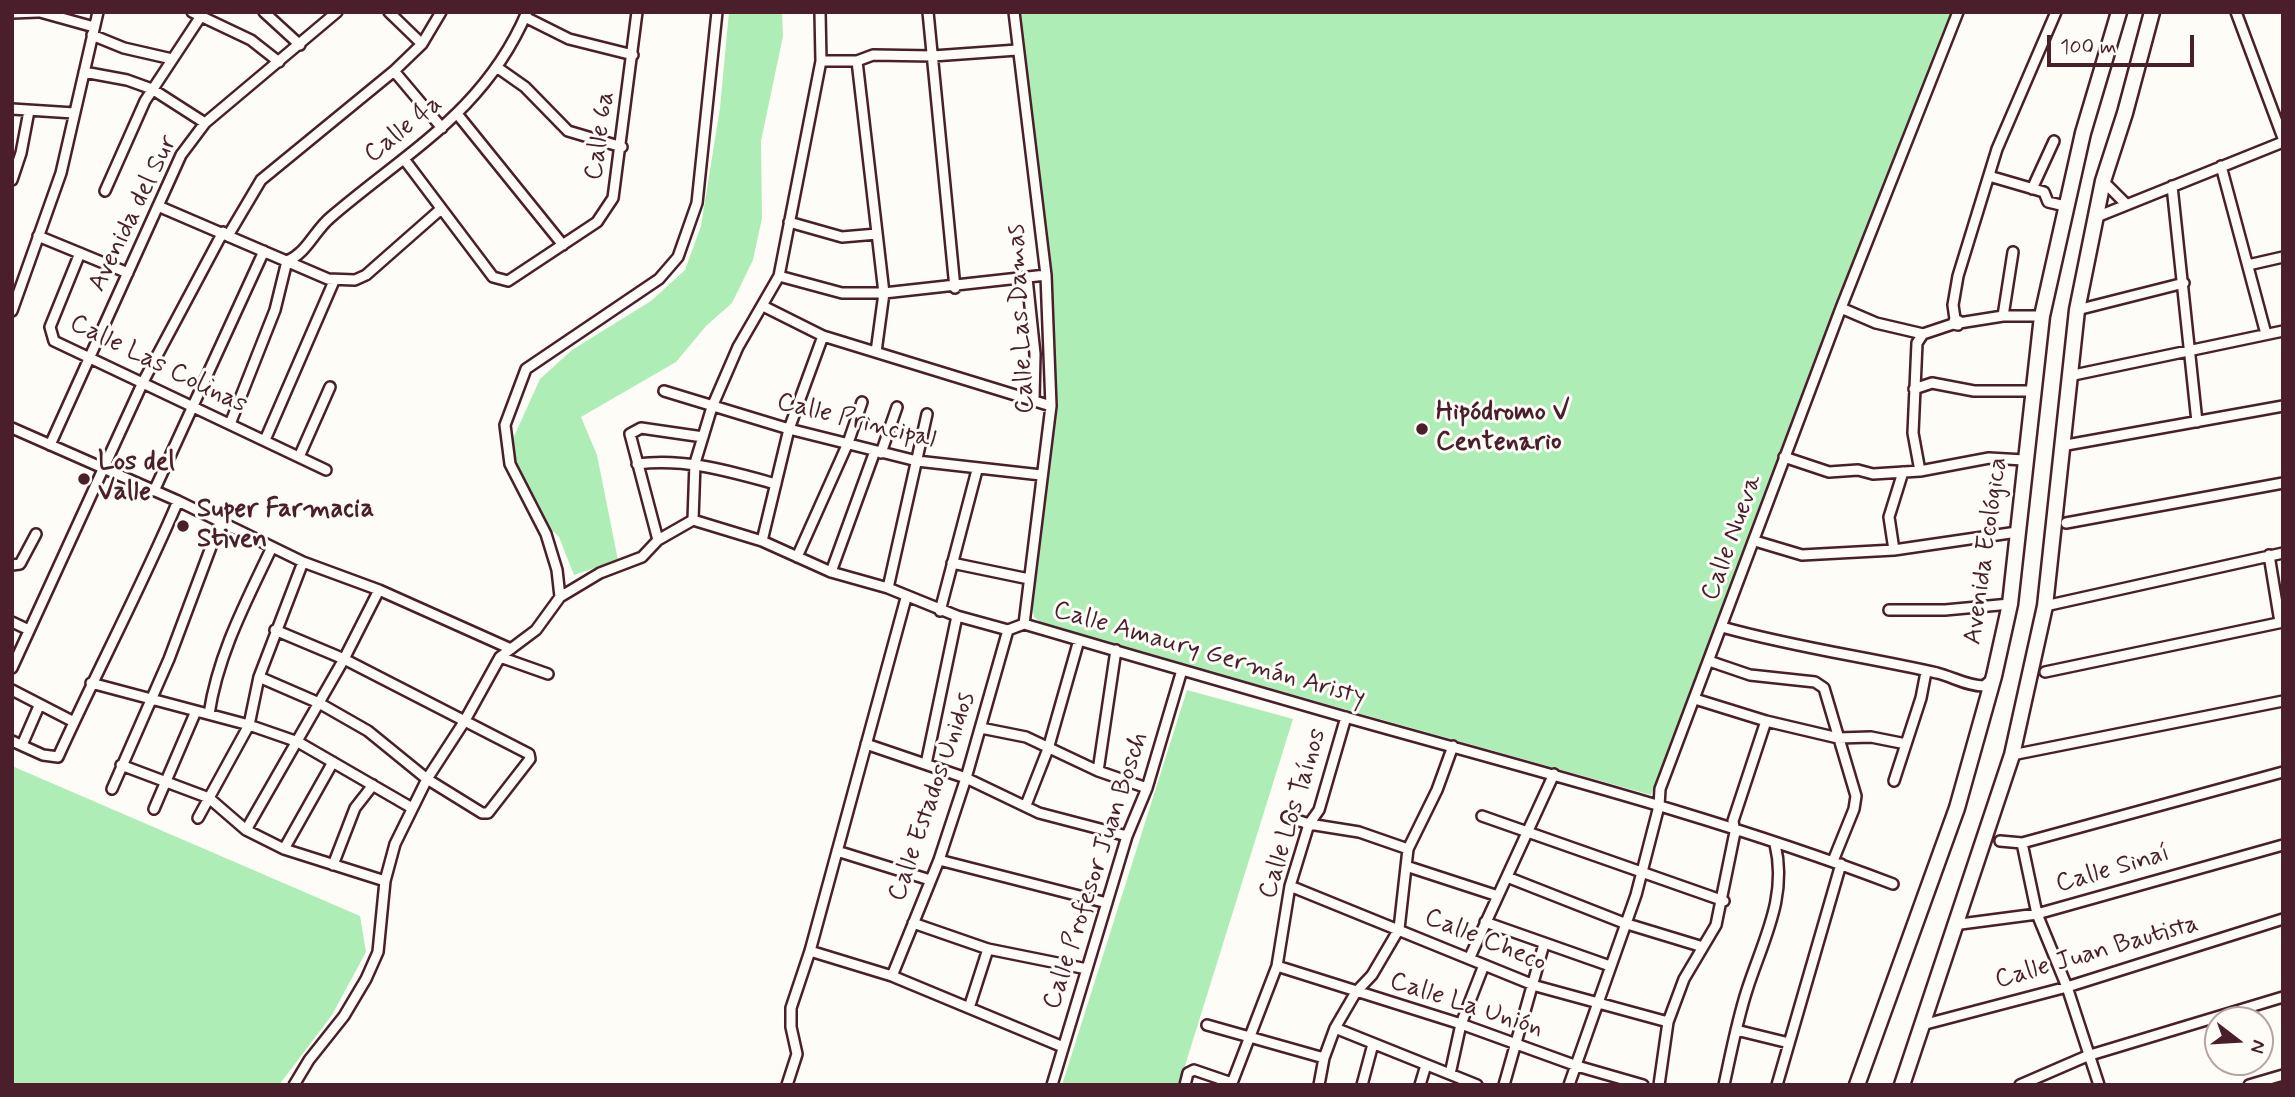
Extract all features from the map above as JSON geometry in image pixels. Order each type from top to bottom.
[{"type":"main road","name":"Avenida Ecológica","points":[[1857,1085],[1957,808],[1994,676],[2010,604],[2042,316],[2065,206],[2119,12]]},
{"type":"main road","points":[[1902,1085],[1953,925],[2012,755],[2045,606],[2077,310],[2094,218],[2152,12]]},
{"type":"street","points":[[12,13],[39,12],[93,31],[124,48],[172,60]]},
{"type":"street","points":[[12,312],[61,173],[98,12]]},
{"type":"street","points":[[264,12],[300,45]]},
{"type":"street","name":"Avenida del Sur","points":[[50,444],[181,155],[205,123],[337,12]]},
{"type":"street","points":[[389,12],[422,44]]},
{"type":"street","points":[[12,668],[143,382],[226,233],[261,180],[394,71],[422,44],[441,12]]},
{"type":"street","name":"Calle 6a","points":[[441,209],[493,277],[508,281],[597,222],[613,198],[622,147],[638,12]]},
{"type":"street","points":[[560,597],[546,534],[510,464],[504,442],[505,425],[526,369],[659,279],[678,257],[697,203],[716,12]]},
{"type":"street","points":[[693,520],[695,463],[712,407],[738,346],[779,276],[821,61],[820,12]]},
{"type":"street","points":[[928,12],[955,288]]},
{"type":"street","name":"Calle Las Damas","points":[[1014,12],[1046,275],[1051,406],[1024,624]]},
{"type":"street","name":"Calle Nueva","points":[[1569,1085],[1636,895],[1659,806],[1660,789],[1841,308],[1958,12]]},
{"type":"street","points":[[1956,322],[1954,298],[1958,275],[2007,120],[2056,12]]},
{"type":"street","points":[[2094,218],[2283,140],[2236,12]]},
{"type":"street","points":[[105,191],[152,89],[172,60],[196,14],[251,40],[279,62]]},
{"type":"street","points":[[526,15],[569,39],[633,55]]},
{"type":"street","name":"Calle 4a","points":[[287,261],[302,253],[319,227],[458,115],[498,68],[526,15]]},
{"type":"street","points":[[821,61],[857,61],[873,55],[933,56],[1017,50]]},
{"type":"street","points":[[857,61],[884,293],[876,352]]},
{"type":"street","points":[[498,68],[525,87],[568,131],[622,147]]},
{"type":"street","points":[[394,71],[442,128]]},
{"type":"street","points":[[84,72],[127,80],[152,89],[205,123]]},
{"type":"street","points":[[12,109],[74,113]]},
{"type":"street","points":[[12,180],[21,153],[29,111]]},
{"type":"street","points":[[458,115],[563,245]]},
{"type":"street","points":[[2032,189],[2054,141]]},
{"type":"street","points":[[158,206],[334,281],[355,280],[366,275],[441,209],[404,159]]},
{"type":"street","points":[[2221,166],[2266,334]]},
{"type":"street","points":[[1989,176],[2045,193],[2048,202],[2065,206]]},
{"type":"street","points":[[2103,181],[2126,204]]},
{"type":"street","points":[[2172,186],[2192,349],[2197,422]]},
{"type":"street","points":[[789,222],[842,237],[877,234]]},
{"type":"street","points":[[38,236],[128,272]]},
{"type":"street","points":[[154,491],[191,405],[264,251]]},
{"type":"street","points":[[2003,316],[2013,252]]},
{"type":"street","name":"Calle Las Colinas","points":[[80,253],[50,327],[50,335],[54,341],[326,470]]},
{"type":"street","points":[[2248,265],[2283,257]]},
{"type":"street","points":[[230,424],[275,310],[287,261]]},
{"type":"street","points":[[779,276],[842,293],[884,293],[955,288],[1046,275]]},
{"type":"street","points":[[1027,278],[1035,354],[1034,401]]},
{"type":"street","points":[[265,440],[334,281]]},
{"type":"street","points":[[2077,310],[2184,283]]},
{"type":"street","points":[[763,306],[823,336],[1051,406]]},
{"type":"street","points":[[1841,308],[1876,323],[1923,334],[1956,322],[2003,316],[2042,316]]},
{"type":"street","points":[[2069,376],[2283,331]]},
{"type":"street","points":[[1920,471],[1913,433],[1917,343],[1923,334]]},
{"type":"street","points":[[762,541],[789,429],[823,336]]},
{"type":"street","points":[[1914,389],[1932,383],[1974,391],[2033,391]]},
{"type":"street","points":[[299,457],[330,387]]},
{"type":"street","name":"Calle Principal","points":[[664,391],[789,429],[917,461],[977,470],[1041,475]]},
{"type":"street","points":[[797,557],[848,443],[862,402]]},
{"type":"street","points":[[831,572],[897,407]]},
{"type":"street","points":[[2061,446],[2283,407]]},
{"type":"street","points":[[888,588],[927,414]]},
{"type":"street","points":[[12,440],[15,429],[178,501],[303,562],[379,590],[511,649]]},
{"type":"street","points":[[658,540],[630,434],[635,429],[703,437]]},
{"type":"street","points":[[1784,457],[1829,472],[1920,471],[1989,458],[2024,460]]},
{"type":"street","points":[[637,464],[665,461],[695,463],[776,484]]},
{"type":"street","points":[[940,611],[977,470]]},
{"type":"street","points":[[1894,550],[1889,517],[1903,472]]},
{"type":"street","points":[[2066,523],[2283,483]]},
{"type":"street","points":[[12,741],[43,755],[58,757],[90,683],[144,582],[178,501]]},
{"type":"street","points":[[294,1085],[309,1060],[344,1016],[378,952],[385,881],[395,844],[427,779],[464,722],[500,657],[536,630],[560,597],[600,573],[642,557],[658,540],[693,520],[762,541],[831,572],[888,588],[940,611],[1009,630]]},
{"type":"street","points":[[112,789],[169,659],[220,523]]},
{"type":"street","points":[[1755,541],[1802,555],[1894,550],[2017,532]]},
{"type":"street","points":[[12,565],[20,564],[36,534]]},
{"type":"street","points":[[209,714],[214,677],[231,631],[272,547]]},
{"type":"street","points":[[2045,606],[2283,553]]},
{"type":"street","points":[[2045,672],[2281,622],[2269,555]]},
{"type":"street","points":[[198,818],[248,725],[259,677],[303,562]]},
{"type":"street","points":[[952,563],[1029,579]]},
{"type":"street","points":[[247,831],[344,659],[379,590]]},
{"type":"street","points":[[788,1085],[797,1054],[791,1027],[791,1008],[810,951],[906,598]]},
{"type":"street","points":[[1889,610],[1944,610],[2010,604]]},
{"type":"street","points":[[926,764],[957,616]]},
{"type":"street","points":[[12,622],[30,630]]},
{"type":"street","name":"Calle Amaury Germán Aristy","points":[[1009,630],[1024,624],[1346,718],[1554,774],[1837,862],[1893,884]]},
{"type":"street","points":[[1722,627],[1926,672],[1976,686],[1984,686],[1994,676]]},
{"type":"street","points":[[259,677],[319,703],[368,731],[427,779],[482,813],[488,813],[530,759],[529,754],[344,659],[275,630]]},
{"type":"street","name":"Calle Estados Unidos","points":[[892,976],[939,860],[1009,630]]},
{"type":"street","points":[[1026,805],[1048,748],[1079,640]]},
{"type":"street","points":[[1098,771],[1116,650]]},
{"type":"street","points":[[500,657],[548,674]]},
{"type":"street","points":[[1709,661],[1750,675],[1815,682],[1824,688],[1856,802],[1837,862],[1777,1085]]},
{"type":"street","name":"Calle Profesor Juan Bosch","points":[[1052,1085],[1127,836],[1147,788],[1182,670]]},
{"type":"street","points":[[1894,781],[1926,672]]},
{"type":"street","points":[[90,683],[248,725],[298,742],[412,808]]},
{"type":"street","points":[[12,690],[38,706],[74,722]]},
{"type":"street","points":[[1695,699],[1766,721],[1838,738],[1871,737],[1906,744]]},
{"type":"street","points":[[2012,755],[2283,701]]},
{"type":"street","points":[[22,745],[38,706]]},
{"type":"street","points":[[154,809],[196,711]]},
{"type":"street","name":"Calle Los Taínos","points":[[1233,1084],[1277,967],[1290,886],[1309,824],[1319,810],[1346,718]]},
{"type":"street","points":[[1659,1085],[1668,1022],[1684,979],[1716,925],[1724,901],[1735,831],[1733,821],[1766,721]]},
{"type":"street","points":[[981,728],[1026,737],[1098,771],[1147,788]]},
{"type":"street","points":[[866,744],[966,778],[1039,813],[1127,836]]},
{"type":"street","points":[[1319,1085],[1324,1058],[1335,1028],[1356,992],[1372,975],[1399,929],[1408,849],[1437,790],[1452,746]]},
{"type":"street","points":[[284,849],[333,762]]},
{"type":"street","points":[[121,765],[209,798],[247,831],[284,849],[385,881]]},
{"type":"street","points":[[2000,841],[2022,843],[2283,772]]},
{"type":"street","points":[[1469,959],[1554,774]]},
{"type":"street","points":[[333,865],[355,808],[373,785]]},
{"type":"street","points":[[1482,816],[1724,901]]},
{"type":"street","points":[[1287,817],[1309,824],[1359,832],[1408,849]]},
{"type":"street","points":[[2022,843],[2037,914],[2067,987],[2087,1056],[2099,1085]]},
{"type":"street","points":[[1724,1085],[1736,1030],[1780,894],[1781,867],[1775,844]]},
{"type":"street","name":"Calle Sinaí","points":[[1953,925],[2037,914],[2283,845]]},
{"type":"street","points":[[837,851],[930,880]]},
{"type":"street","points":[[939,860],[1107,903]]},
{"type":"street","points":[[1406,866],[1498,896]]},
{"type":"street","points":[[1507,877],[1624,923],[1703,947]]},
{"type":"street","name":"Calle Checo","points":[[1290,886],[1530,984],[1668,1022]]},
{"type":"street","name":"Calle Juan Bautista","points":[[1922,1025],[2067,987],[2283,919]]},
{"type":"street","points":[[1485,922],[1610,966]]},
{"type":"street","points":[[913,923],[988,950],[1087,969]]},
{"type":"street","points":[[1504,1085],[1530,984],[1544,944]]},
{"type":"street","points":[[969,1008],[988,950]]},
{"type":"street","points":[[810,951],[892,976],[1063,1047]]},
{"type":"street","points":[[1450,1074],[1461,1024],[1484,965]]},
{"type":"street","name":"Calle La Unión","points":[[1277,967],[1461,1024],[1577,1066],[1643,1085]]},
{"type":"street","points":[[2020,1085],[2087,1056],[2283,997]]},
{"type":"street","points":[[1207,1025],[1248,1039],[1324,1058]]},
{"type":"street","points":[[1335,1028],[1477,1085]]},
{"type":"street","points":[[1736,1030],[1789,1043]]},
{"type":"street","points":[[1362,1085],[1374,1044]]},
{"type":"street","points":[[1420,1085],[1426,1065]]},
{"type":"street","points":[[1185,1085],[1188,1073],[1201,1071],[1233,1084]]},
{"type":"street","points":[[2249,1085],[2283,1075]]},
{"type":"green space","points":[[729,12],[782,12],[783,36],[761,141],[762,218],[753,260],[732,303],[706,326],[676,362],[581,417],[597,455],[618,560],[574,575],[559,537],[539,517],[507,452],[540,379],[572,350],[651,301],[685,270],[701,226],[720,108]]},
{"type":"green space","name":"Hipódromo V Centenario","points":[[1020,12],[1953,12],[1651,795],[1044,625],[1034,617],[1032,606],[1055,398],[1050,274]]},
{"type":"green space","points":[[1187,690],[1293,719],[1179,1085],[1062,1085]]},
{"type":"green space","points":[[12,766],[360,916],[366,952],[332,1015],[279,1085],[12,1085]]},
{"type":"place","name":"Hipódromo V Centenario","points":[[1422,429]]},
{"type":"place","name":"Los del Valle","points":[[84,479]]},
{"type":"place","name":"Super Farmacia Stiven","points":[[183,526]]}]
